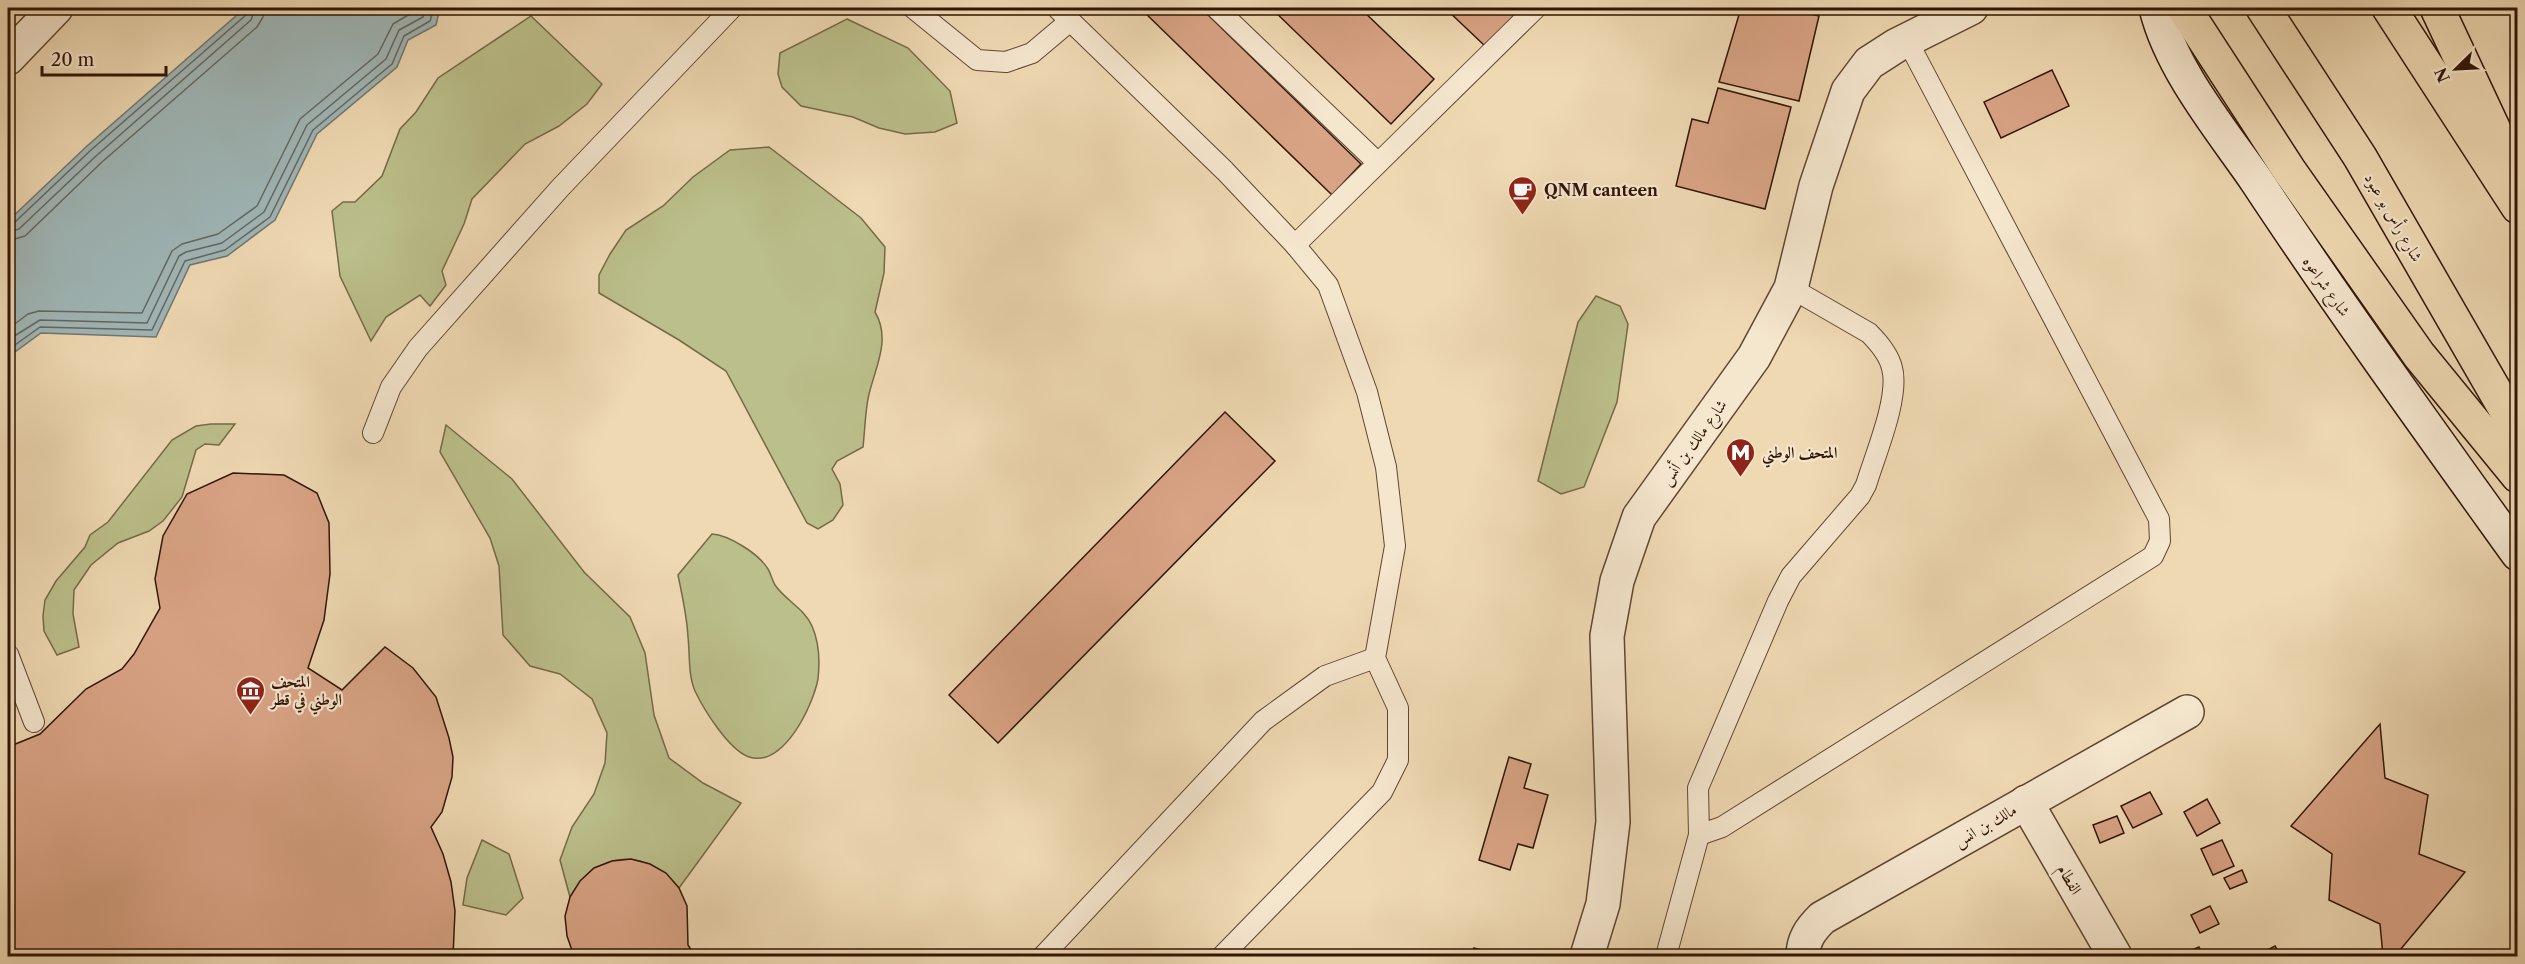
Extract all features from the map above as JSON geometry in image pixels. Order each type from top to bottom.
[{"type":"highway","points":[[2184,8],[2289,170],[2419,355],[2517,476]]},
{"type":"highway","name":"شارع رأس بو عبود","points":[[2263,8],[2360,157],[2517,431]]},
{"type":"highway","points":[[2389,8],[2517,207]]},
{"type":"highway","points":[[2437,8],[2517,180]]},
{"type":"street","points":[[8,58],[56,8]]},
{"type":"street","name":"شارع مالك بن أنس","points":[[1587,957],[1604,904],[1613,822],[1607,636],[1617,581],[1639,517],[1754,357],[1791,288],[1816,186],[1848,91],[1869,63],[1907,40],[1971,8]]},
{"type":"street","name":"شارع شراعوه","points":[[2156,8],[2163,34],[2187,77],[2332,293],[2517,554]]},
{"type":"street","name":"مالك بن انس","points":[[1803,957],[1803,944],[1811,929],[1821,918],[2187,712]]},
{"type":"street","name":"الفطام","points":[[2026,802],[2115,957]]},
{"type":"lane","points":[[373,433],[391,387],[418,348],[561,187],[732,8]]},
{"type":"lane","points":[[913,8],[977,60],[1006,62],[1032,53],[1063,14],[1226,171],[1295,245],[1328,285],[1367,392],[1386,467],[1395,546],[1374,658],[1398,708],[1398,760],[1382,792],[1222,957]]},
{"type":"lane","points":[[1216,8],[1378,164]]},
{"type":"lane","points":[[1295,245],[1536,8]]},
{"type":"lane","points":[[1700,835],[1722,827],[2153,556],[2160,541],[2159,519],[1907,40]]},
{"type":"lane","points":[[1666,957],[1700,835],[1698,788],[1778,601],[1791,576],[1860,496],[1866,485],[1894,394],[1892,367],[1877,341],[1869,333],[1791,288]]},
{"type":"lane","points":[[8,654],[34,722]]},
{"type":"lane","points":[[1043,957],[1263,721],[1325,676],[1374,658]]},
{"type":"green space","points":[[531,16],[602,84],[587,104],[559,126],[525,144],[472,199],[464,224],[442,271],[446,285],[430,306],[420,295],[386,317],[371,341],[340,276],[332,211],[343,202],[355,202],[382,176],[400,129],[416,112],[438,78]]},
{"type":"green space","points":[[847,19],[908,48],[950,91],[957,123],[935,132],[905,134],[879,128],[853,117],[801,106],[782,87],[778,74],[780,53]]},
{"type":"green space","points":[[769,147],[861,218],[885,247],[884,273],[875,312],[882,332],[881,353],[868,400],[863,447],[837,461],[832,469],[840,484],[843,505],[833,520],[818,529],[807,523],[726,371],[679,340],[599,293],[599,275],[626,230],[663,206],[693,177],[730,150]]},
{"type":"green space","points":[[1596,296],[1620,306],[1628,324],[1617,402],[1584,487],[1561,494],[1538,481],[1578,322]]},
{"type":"green space","points":[[235,424],[219,445],[205,444],[196,450],[182,497],[163,521],[149,531],[118,543],[91,565],[74,590],[73,614],[79,647],[57,655],[44,631],[43,616],[45,600],[56,581],[85,547],[90,535],[108,522],[172,440],[196,426]]},
{"type":"green space","points":[[446,425],[512,479],[584,572],[630,617],[645,653],[654,715],[669,758],[703,783],[741,803],[679,888],[651,866],[637,860],[622,860],[608,863],[594,870],[581,881],[570,897],[560,860],[572,827],[594,794],[605,763],[607,733],[592,699],[560,674],[530,666],[503,635],[499,566],[490,538],[440,452]]},
{"type":"green space","points":[[712,534],[735,542],[764,563],[779,590],[809,620],[818,645],[818,679],[810,704],[795,732],[785,744],[774,753],[762,758],[749,757],[741,753],[725,738],[704,708],[691,678],[687,621],[678,575]]},
{"type":"green space","points":[[482,840],[509,854],[523,898],[506,915],[463,905],[467,878]]},
{"type":"water","points":[[245,8],[440,8],[436,25],[408,40],[397,67],[317,134],[275,220],[227,256],[190,265],[156,337],[41,333],[8,357],[8,221],[87,146]]},
{"type":"building","points":[[1140,8],[1201,8],[1361,164],[1332,195]]},
{"type":"building","points":[[1271,8],[1360,8],[1434,79],[1391,124]]},
{"type":"building","points":[[1445,8],[1521,8],[1485,46]]},
{"type":"building","points":[[1741,8],[1787,8],[1819,16],[1799,101],[1719,82]]},
{"type":"building","points":[[1828,8],[1850,8],[1849,13]]},
{"type":"building","points":[[2052,70],[2069,106],[2001,138],[1984,102]]},
{"type":"building","points":[[1718,88],[1791,107],[1765,209],[1676,186],[1692,119],[1708,123]]},
{"type":"building","points":[[1225,412],[1275,461],[998,743],[949,695]]},
{"type":"building","name":"المتحف الوطني في قطر","points":[[233,473],[284,475],[317,493],[329,523],[330,574],[324,620],[308,668],[342,690],[385,647],[413,668],[436,697],[453,757],[452,777],[442,812],[431,827],[443,854],[451,882],[455,911],[453,956],[8,956],[8,747],[40,734],[86,689],[122,669],[134,654],[160,608],[155,579],[163,536],[187,494]]},
{"type":"building","points":[[2380,724],[2385,778],[2428,795],[2419,854],[2465,872],[2395,956],[2383,956],[2380,924],[2329,900],[2332,854],[2291,826]]},
{"type":"building","points":[[1509,757],[1531,764],[1524,788],[1548,795],[1533,848],[1518,844],[1510,870],[1479,860]]},
{"type":"building","points":[[2150,792],[2162,814],[2133,828],[2121,806]]},
{"type":"building","points":[[2207,799],[2220,823],[2197,836],[2184,812]]},
{"type":"building","points":[[2117,816],[2124,833],[2100,843],[2093,825]]},
{"type":"building","points":[[2222,840],[2234,866],[2213,875],[2201,849]]},
{"type":"building","points":[[631,859],[650,864],[666,873],[679,888],[687,906],[688,945],[695,956],[574,956],[567,936],[565,916],[570,897],[580,881],[594,868],[612,861]]},
{"type":"building","points":[[2242,870],[2247,882],[2230,889],[2224,878]]},
{"type":"building","points":[[2210,906],[2219,924],[2200,933],[2191,915]]},
{"type":"building","points":[[2275,946],[2281,956],[2256,956]]},
{"type":"building","points":[[2199,947],[2204,956],[2178,956]]},
{"type":"building","points":[[1474,948],[1504,956],[1471,956]]},
{"type":"place","name":"QNM canteen","points":[[1523,216]]},
{"type":"place","name":"المتحف الوطني","points":[[1741,478]]},
{"type":"place","name":"المتحف الوطني في قطر","points":[[250,716]]}]
